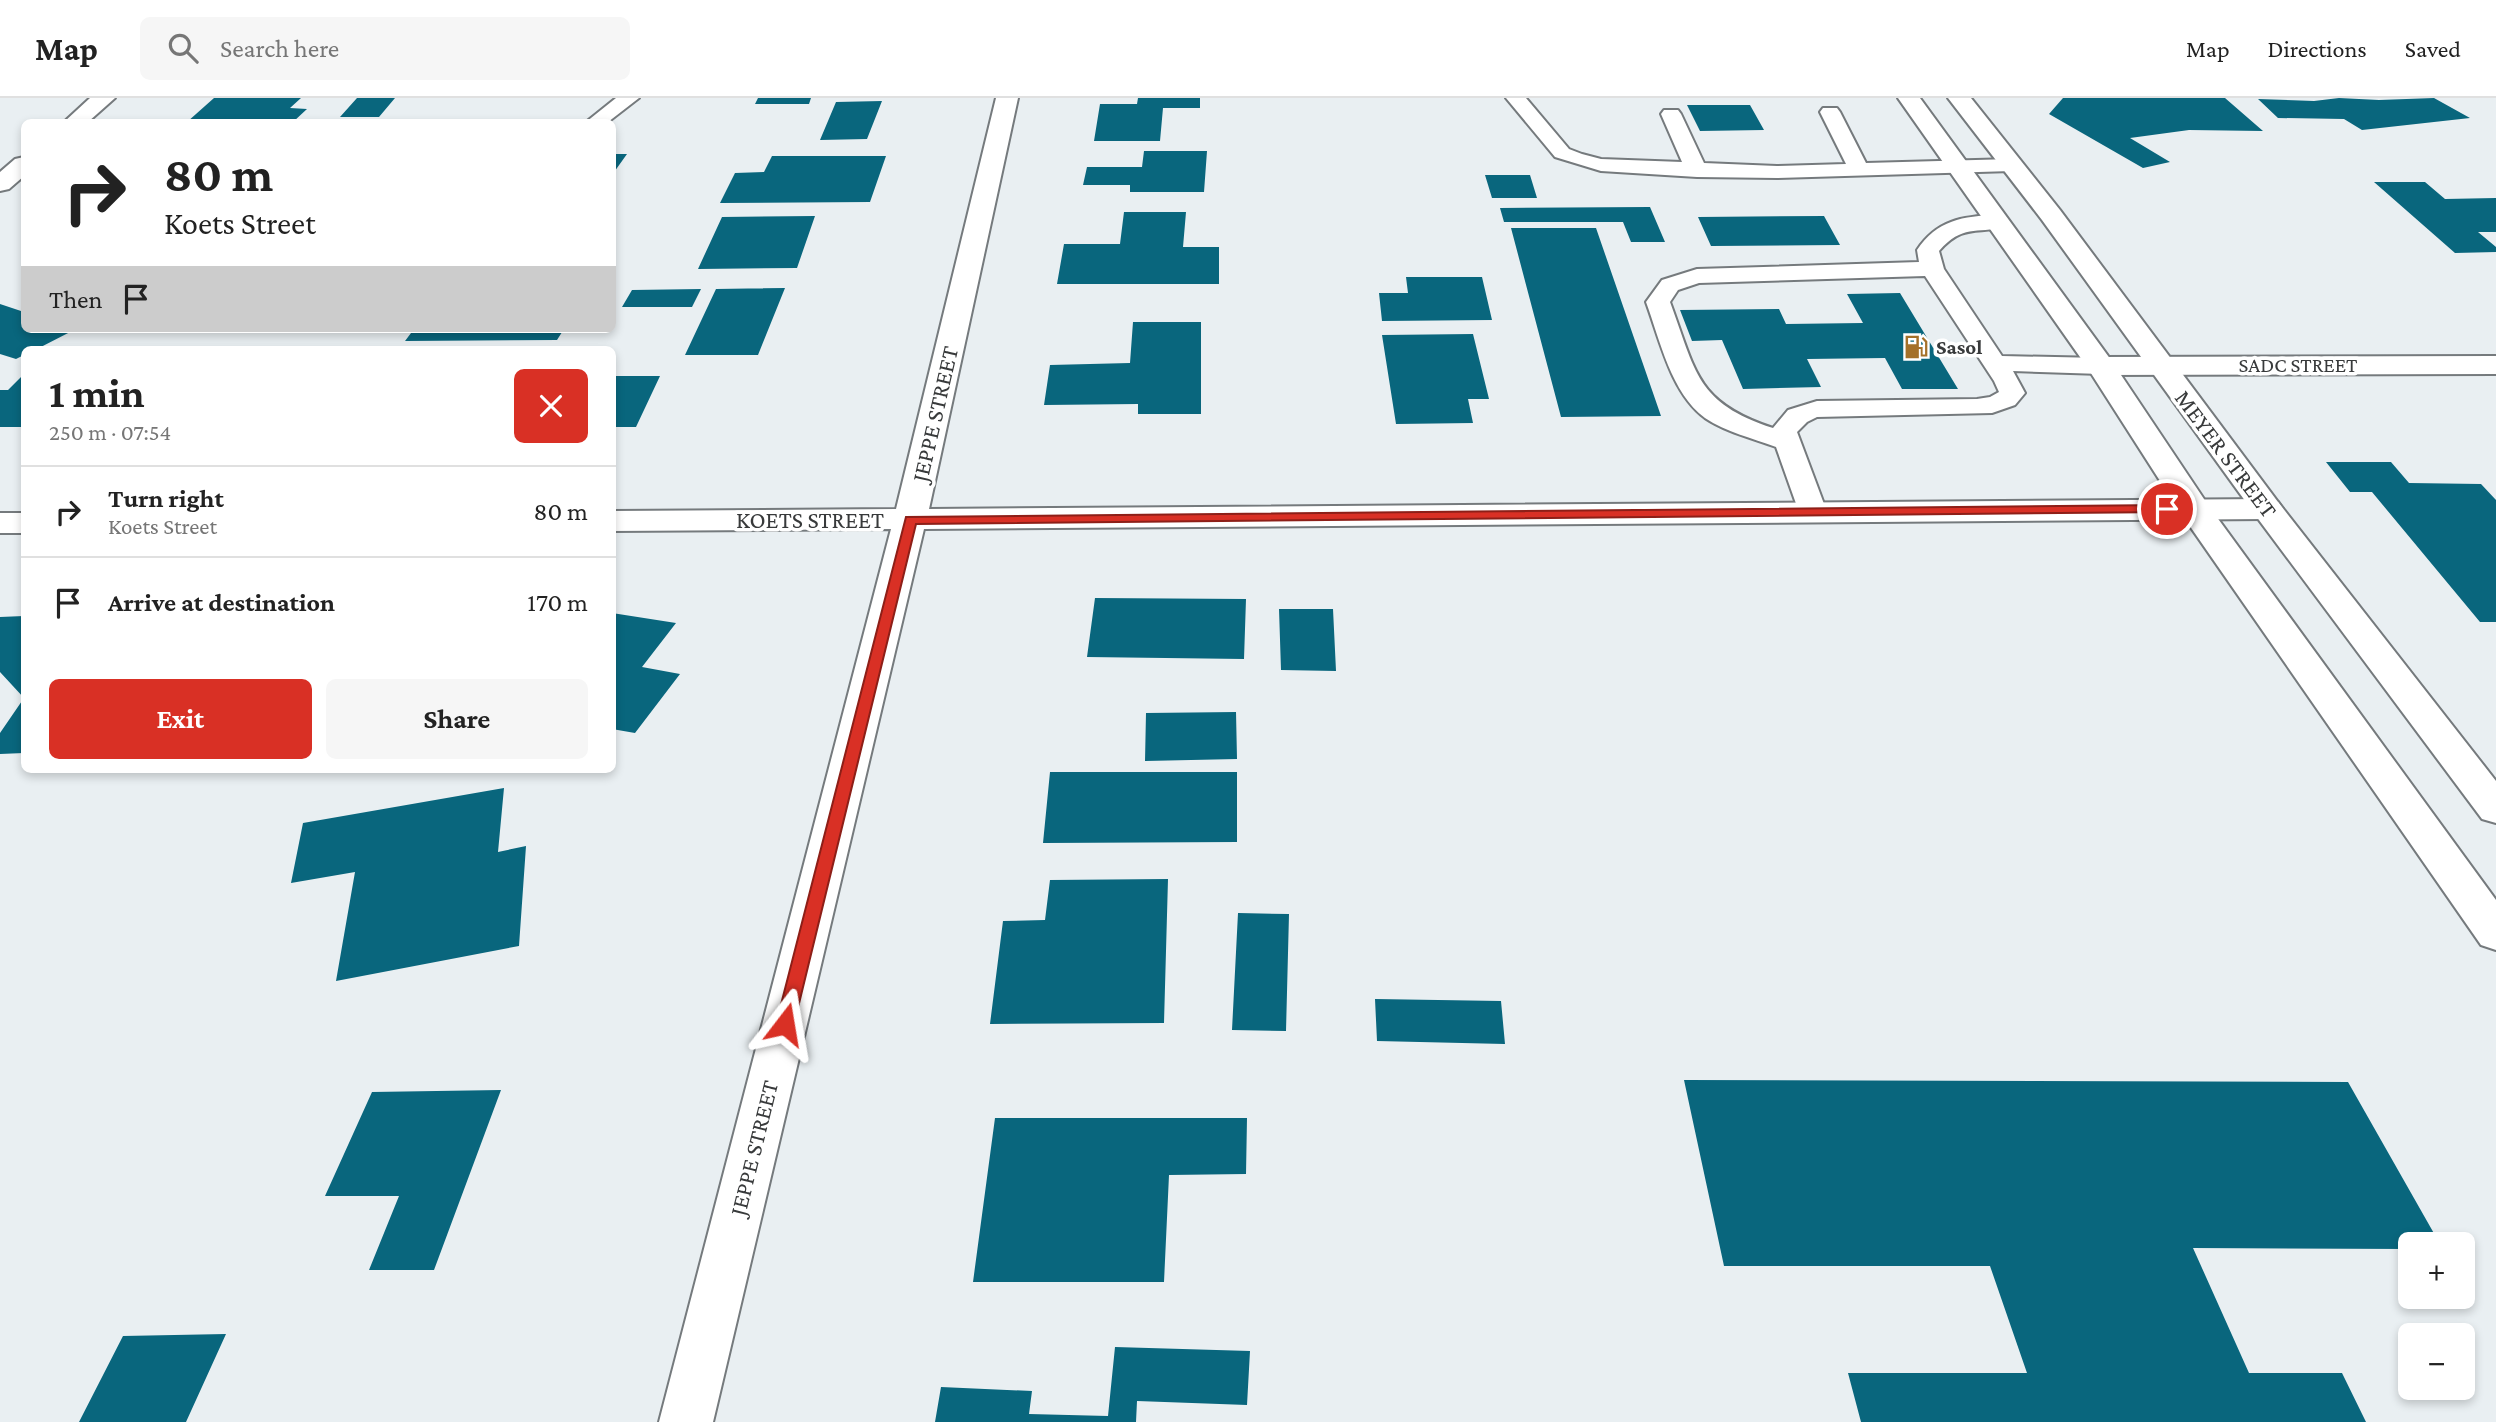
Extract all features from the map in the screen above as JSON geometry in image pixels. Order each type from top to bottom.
[{"type":"street","points":[[79,119],[104,98]]},
{"type":"street","name":"JEPPE STREET","points":[[686,1422],[910,520],[1007,98]]},
{"type":"street","points":[[1909,98],[2101,366],[2194,509],[2496,933]]},
{"type":"street","name":"MEYER STREET","points":[[1959,98],[2496,809]]},
{"type":"street","points":[[0,184],[21,166]]},
{"type":"street","name":"SADC STREET","points":[[2101,366],[2496,365]]},
{"type":"street","name":"KOETS STREET","points":[[616,521],[2267,509]]},
{"type":"street","points":[[0,523],[21,523]]},
{"type":"lane","points":[[600,119],[629,98]]},
{"type":"lane","points":[[1516,98],[1557,148],[1575,159],[1601,165],[1697,171],[1777,172],[2012,165]]},
{"type":"lane","points":[[1830,112],[1859,169]]},
{"type":"lane","points":[[1671,114],[1697,171]]},
{"type":"lane","points":[[1813,512],[1784,432],[1793,417],[1801,412],[1817,409],[1977,407],[1997,404],[2009,398],[2012,393],[1995,363],[1932,269],[1928,250],[1945,229],[1955,225],[1997,222]]},
{"type":"lane","points":[[1787,442],[1729,420],[1707,406],[1695,393],[1658,302],[1670,285],[1697,276],[1932,269]]},
{"type":"lane","points":[[1995,363],[2101,366]]},
{"type":"building","points":[[214,98],[301,98],[290,108],[307,109],[296,119],[190,119]]},
{"type":"building","points":[[357,98],[395,98],[379,117],[340,117]]},
{"type":"building","points":[[758,98],[811,98],[809,104],[755,104]]},
{"type":"building","points":[[1138,98],[1200,98],[1200,108],[1163,108],[1160,141],[1094,141],[1100,104],[1137,104]]},
{"type":"building","points":[[2063,98],[2225,98],[2263,131],[2189,130],[2130,138],[2170,162],[2143,168],[2049,114]]},
{"type":"building","points":[[2339,98],[2434,98],[2470,118],[2362,130],[2344,119],[2278,118],[2258,99],[2314,101]]},
{"type":"building","points":[[882,101],[867,139],[820,140],[836,102]]},
{"type":"building","points":[[1687,105],[1750,105],[1764,130],[1700,131]]},
{"type":"building","points":[[1144,151],[1207,151],[1204,192],[1130,192],[1130,185],[1083,185],[1087,167],[1142,167]]},
{"type":"building","points":[[616,154],[627,154],[616,169]]},
{"type":"building","points":[[772,156],[886,156],[870,202],[720,203],[735,173],[764,172]]},
{"type":"building","points":[[1485,175],[1530,175],[1537,198],[1492,198]]},
{"type":"building","points":[[2374,182],[2425,182],[2445,199],[2496,198],[2496,232],[2478,232],[2496,247],[2496,252],[2455,253]]},
{"type":"building","points":[[1650,207],[1665,242],[1631,242],[1623,222],[1504,222],[1500,208]]},
{"type":"building","points":[[1124,212],[1186,212],[1183,247],[1219,247],[1219,284],[1057,284],[1064,244],[1120,244]]},
{"type":"building","points":[[815,216],[797,268],[698,269],[722,217]]},
{"type":"building","points":[[1824,216],[1840,245],[1711,246],[1698,217]]},
{"type":"building","points":[[1511,228],[1596,228],[1661,416],[1561,417]]},
{"type":"building","points":[[1406,277],[1482,277],[1492,320],[1382,321],[1379,293],[1408,293]]},
{"type":"building","points":[[785,288],[758,355],[685,355],[716,289]]},
{"type":"building","points":[[701,289],[692,307],[622,307],[632,290]]},
{"type":"building","points":[[1900,293],[1958,389],[1902,389],[1885,358],[1807,359],[1821,387],[1743,389],[1722,340],[1692,341],[1680,310],[1779,309],[1786,324],[1863,323],[1847,294]]},
{"type":"building","points":[[0,304],[21,311],[21,333],[68,333],[43,346],[21,346],[21,356],[16,359],[0,354]]},
{"type":"building","points":[[1133,322],[1201,322],[1201,414],[1138,414],[1138,404],[1044,405],[1050,365],[1130,363]]},
{"type":"building","points":[[411,333],[561,333],[557,340],[405,341]]},
{"type":"building","points":[[1473,334],[1489,399],[1468,399],[1473,423],[1396,424],[1382,335]]},
{"type":"building","points":[[616,376],[660,376],[636,427],[616,427]]},
{"type":"building","points":[[21,377],[21,427],[0,427],[0,390],[8,390]]},
{"type":"building","points":[[2326,462],[2391,462],[2409,483],[2481,484],[2496,500],[2496,622],[2480,622],[2372,492],[2350,492]]},
{"type":"building","points":[[1095,598],[1246,599],[1244,659],[1087,657]]},
{"type":"building","points":[[1279,609],[1333,609],[1336,671],[1281,670]]},
{"type":"building","points":[[616,614],[676,623],[642,667],[680,674],[635,733],[616,730]]},
{"type":"building","points":[[21,616],[21,695],[0,672],[0,617]]},
{"type":"building","points":[[21,702],[21,753],[0,754],[0,733]]},
{"type":"building","points":[[1236,712],[1237,759],[1145,761],[1146,713]]},
{"type":"building","points":[[1050,772],[1237,772],[1237,842],[1043,843]]},
{"type":"building","points":[[504,788],[498,852],[526,846],[519,946],[336,981],[355,872],[291,883],[303,823]]},
{"type":"building","points":[[1168,879],[1164,1023],[990,1024],[1003,921],[1045,920],[1050,880]]},
{"type":"building","points":[[1238,913],[1289,914],[1286,1031],[1232,1030]]},
{"type":"building","points":[[1375,999],[1501,1001],[1505,1044],[1377,1041]]},
{"type":"building","points":[[1684,1080],[2348,1082],[2433,1232],[2398,1232],[2398,1249],[2193,1248],[2249,1373],[2342,1373],[2366,1422],[1861,1422],[1848,1373],[2027,1373],[1990,1266],[1724,1266]]},
{"type":"building","points":[[501,1090],[434,1270],[369,1270],[399,1196],[325,1196],[372,1092]]},
{"type":"building","points":[[995,1118],[1247,1118],[1246,1174],[1169,1175],[1164,1282],[973,1282]]},
{"type":"building","points":[[226,1334],[186,1422],[79,1422],[123,1336]]},
{"type":"building","points":[[1115,1347],[1250,1351],[1247,1405],[1137,1401],[1136,1422],[935,1422],[941,1387],[1032,1391],[1029,1414],[1108,1416]]},
{"type":"place","name":"Sasol","points":[[1916,347]]},
{"type":"route","points":[[785,1024],[910,520],[2167,509]]}]
